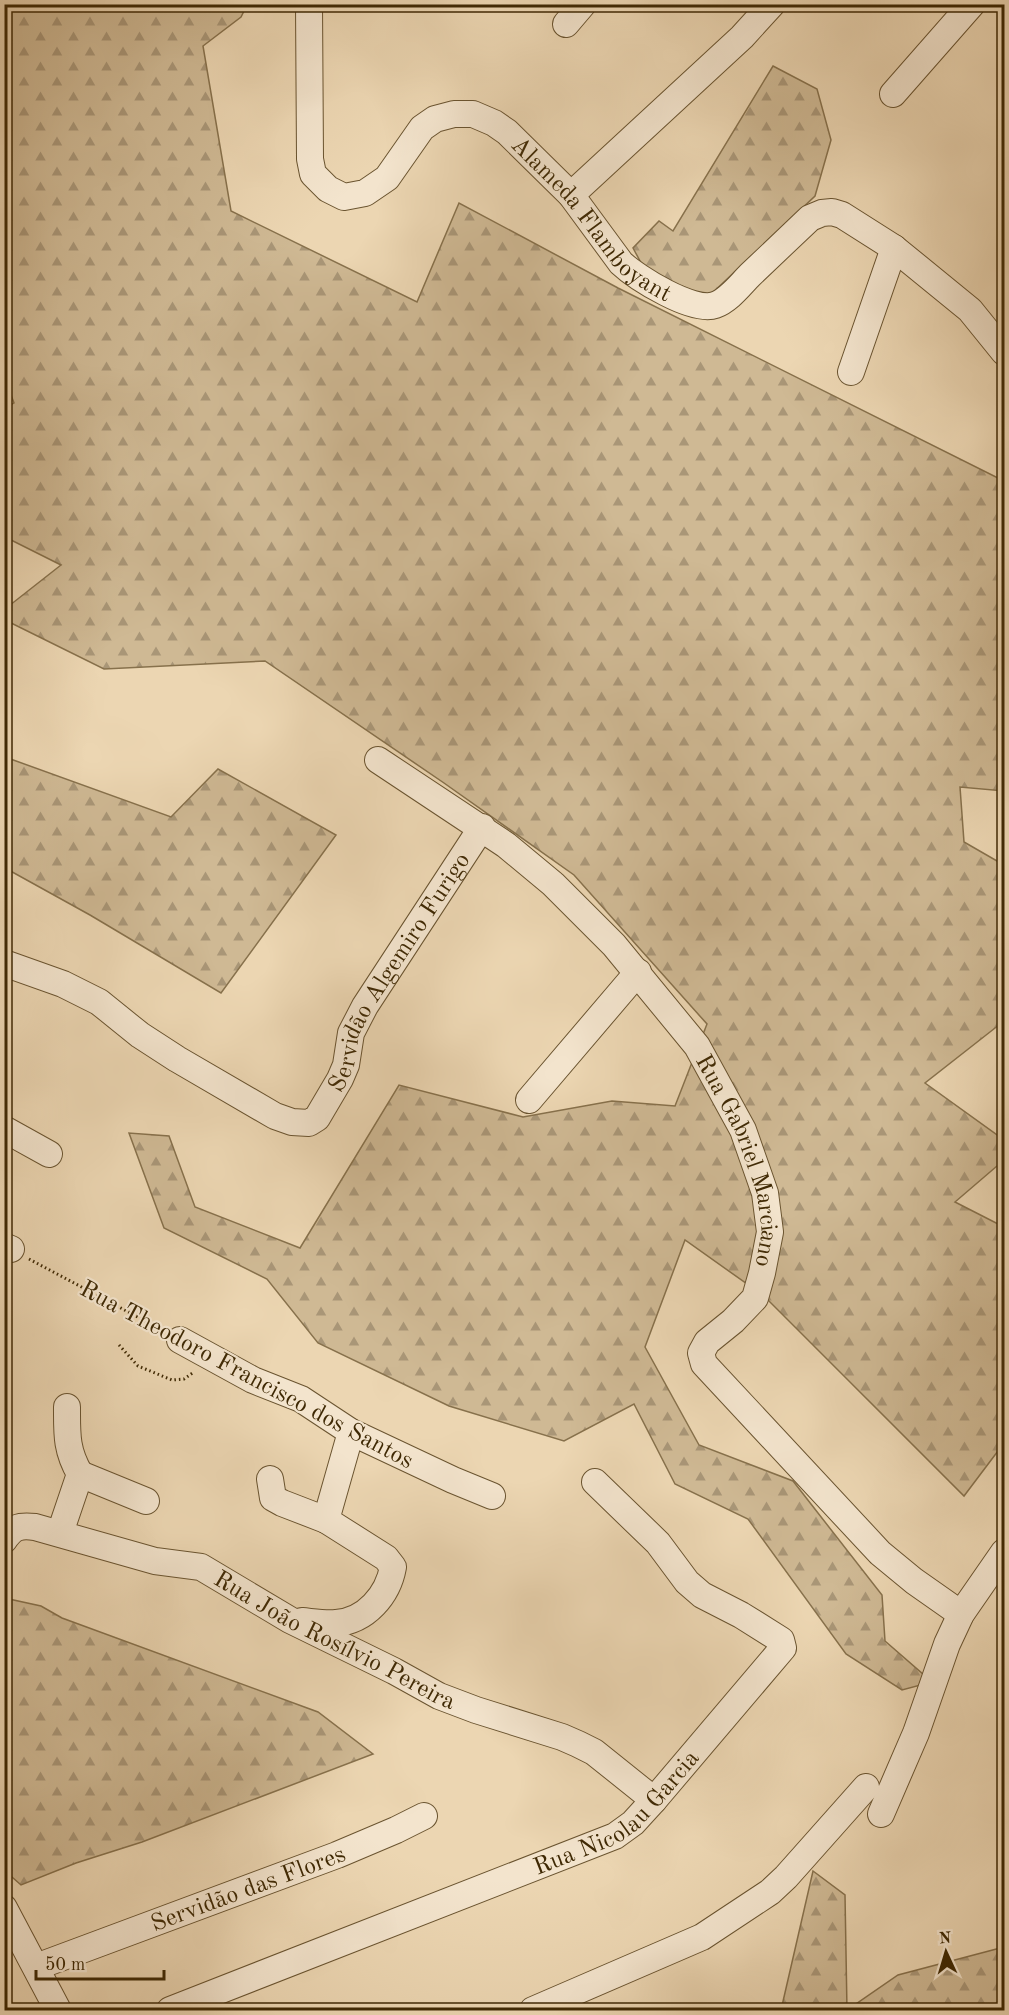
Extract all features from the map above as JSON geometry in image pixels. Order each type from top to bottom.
[{"type":"street","name":"Alameda Flamboyant","points":[[309,4],[310,159],[313,174],[327,189],[344,197],[365,193],[387,178],[422,128],[435,119],[454,114],[473,114],[494,123],[507,132],[571,195],[630,272],[683,300],[705,306],[715,305],[725,299],[810,218],[832,212],[842,215],[894,249],[970,310],[1005,352]]},
{"type":"street","points":[[566,24],[583,4]]},
{"type":"street","points":[[571,195],[742,37],[772,4]]},
{"type":"street","points":[[893,94],[972,4]]},
{"type":"street","points":[[850,372],[894,249]]},
{"type":"street","name":"Rua Gabriel Marciano","points":[[378,760],[482,827],[553,884],[614,945],[697,1046],[743,1130],[765,1193],[770,1232],[755,1298],[734,1321],[707,1342],[701,1353],[704,1364],[880,1554],[961,1614]]},
{"type":"street","name":"Servidão Algemiro Furigo","points":[[4,963],[63,984],[99,1002],[140,1035],[177,1059],[275,1116],[292,1122],[309,1123],[317,1118],[340,1079],[346,1065],[351,1033],[356,1021],[482,827]]},
{"type":"street","points":[[529,1100],[638,972]]},
{"type":"street","points":[[4,1129],[49,1154]]},
{"type":"street","name":"Rua Theodoro Francisco dos Santos","points":[[180,1340],[253,1380],[301,1399],[351,1432],[492,1496]]},
{"type":"street","points":[[67,1407],[67,1443],[71,1460],[80,1474],[146,1501]]},
{"type":"street","points":[[326,1520],[351,1432]]},
{"type":"street","points":[[60,1533],[80,1474]]},
{"type":"street","points":[[270,1479],[273,1498],[326,1520],[386,1558],[393,1567],[390,1584],[378,1600],[355,1619],[338,1623],[290,1620]]},
{"type":"street","name":"Rua Nicolau Garcia","points":[[170,2010],[603,1842],[625,1829],[654,1800],[783,1648],[781,1640],[741,1615],[702,1595],[687,1582],[658,1543],[595,1482]]},
{"type":"street","name":"Rua João Rosílvio Pereira","points":[[4,1540],[12,1528],[22,1526],[60,1533],[155,1561],[201,1567],[290,1620],[440,1696],[476,1710],[562,1737],[594,1752],[654,1800]]},
{"type":"street","points":[[881,1814],[904,1765],[946,1644],[961,1614],[1005,1552]]},
{"type":"street","points":[[533,2010],[702,1937],[760,1898],[786,1877],[866,1787]]},
{"type":"street","name":"Servidão das Flores","points":[[36,1967],[347,1851],[424,1816]]},
{"type":"street","points":[[4,1908],[58,2010]]},
{"type":"path","name":"Rua Theodoro Francisco dos Santos","points":[[8,1247],[180,1340]]},
{"type":"path","points":[[119,1345],[138,1366],[172,1380],[184,1379],[192,1375],[208,1354]]},
{"type":"green space","points":[[5,5],[247,5],[241,17],[203,46],[231,211],[417,302],[459,203],[618,288],[1004,481],[1004,791],[960,787],[964,842],[1004,865],[1004,1021],[925,1083],[1004,1140],[1004,1160],[955,1202],[1004,1227],[1004,1443],[964,1496],[764,1296],[685,1240],[645,1347],[699,1445],[793,1481],[882,1595],[885,1641],[932,1682],[902,1690],[846,1654],[748,1519],[675,1484],[634,1404],[564,1441],[449,1406],[318,1343],[267,1279],[164,1228],[129,1133],[169,1136],[195,1207],[300,1248],[399,1085],[523,1117],[612,1101],[675,1106],[707,1024],[574,875],[265,661],[104,669],[5,620],[5,609],[61,565],[5,537],[5,408],[14,403],[5,379]]},
{"type":"green space","points":[[773,66],[817,89],[831,140],[815,196],[707,298],[646,272],[633,248],[659,221],[673,231]]},
{"type":"green space","points":[[5,757],[171,817],[218,769],[336,835],[221,993],[90,915],[5,868]]},
{"type":"green space","points":[[9,1599],[41,1606],[62,1618],[318,1712],[373,1754],[142,1842],[76,1863],[21,1885],[4,1870],[4,1606]]},
{"type":"green space","points":[[813,1871],[845,1895],[847,2010],[781,2010]]},
{"type":"green space","points":[[1004,1947],[1004,2006],[999,2001],[987,2010],[847,2010],[898,1975]]}]
